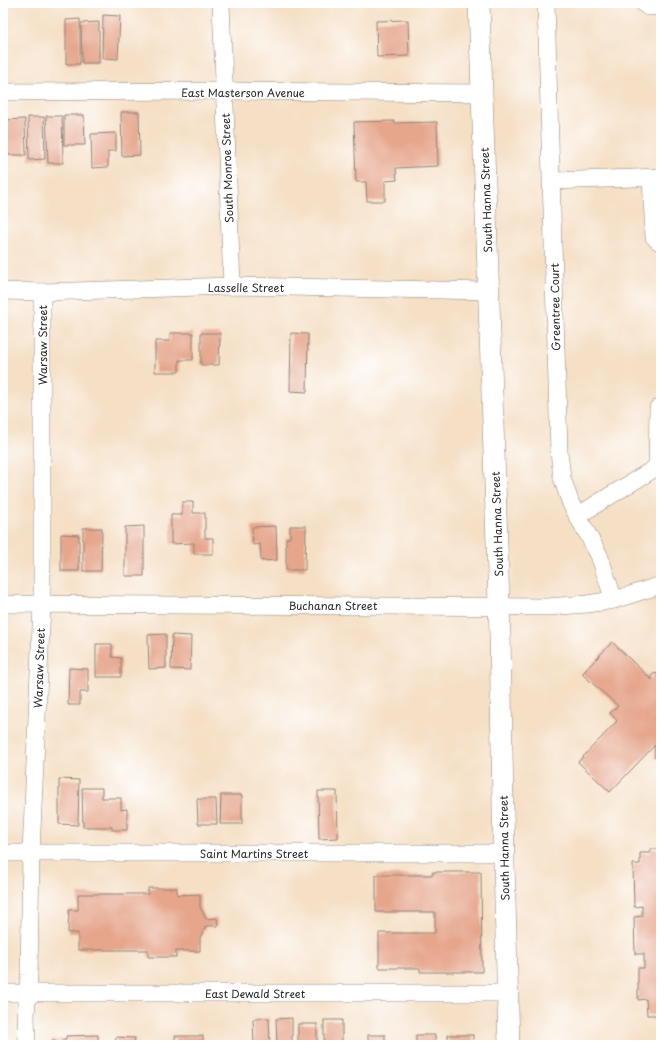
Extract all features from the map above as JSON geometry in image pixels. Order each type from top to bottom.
[{"type":"street","name":"South Monroe Street","points":[[221,3],[232,286]]},
{"type":"street","name":"South Hanna Street","points":[[480,3],[499,606],[509,1045]]},
{"type":"street","name":"Greentree Court","points":[[546,3],[559,451],[562,478],[571,504],[598,555],[614,600]]},
{"type":"street","points":[[643,3],[648,7],[661,6]]},
{"type":"street","name":"East Masterson Avenue","points":[[3,92],[224,91],[483,93]]},
{"type":"street","points":[[552,181],[656,177],[654,237],[658,242],[661,241]]},
{"type":"street","name":"Lasselle Street","points":[[3,291],[42,292],[232,286],[489,291]]},
{"type":"street","name":"Warsaw Street","points":[[28,1045],[26,1016],[29,975],[31,853],[42,604],[42,292]]},
{"type":"street","points":[[577,516],[659,467],[658,408],[661,407]]},
{"type":"street","name":"Buchanan Street","points":[[3,604],[547,607],[614,600],[661,585]]},
{"type":"street","name":"Saint Martins Street","points":[[3,853],[504,853]]},
{"type":"street","name":"East Dewald Street","points":[[3,993],[508,993]]},
{"type":"building","points":[[103,15],[120,16],[118,59],[102,58]]},
{"type":"building","points":[[80,19],[80,64],[66,64],[66,20]]},
{"type":"building","points":[[408,20],[409,56],[377,57],[376,21]]},
{"type":"building","points":[[99,22],[99,63],[82,63],[81,23]]},
{"type":"building","points":[[121,112],[139,112],[140,155],[122,156]]},
{"type":"building","points":[[64,115],[84,115],[85,145],[64,145]]},
{"type":"building","points":[[46,116],[62,116],[63,163],[48,163]]},
{"type":"building","points":[[28,117],[44,117],[45,159],[29,160]]},
{"type":"building","points":[[25,119],[26,155],[3,155],[3,120]]},
{"type":"building","points":[[394,121],[394,123],[437,122],[438,166],[396,168],[397,180],[385,181],[385,201],[367,201],[366,182],[356,182],[354,122]]},
{"type":"building","points":[[116,133],[116,151],[108,151],[108,167],[92,168],[91,134]]},
{"type":"building","points":[[170,333],[193,333],[193,360],[179,360],[179,372],[155,372],[155,341],[170,341]]},
{"type":"building","points":[[201,333],[220,333],[219,365],[201,365]]},
{"type":"building","points":[[291,333],[308,334],[307,392],[290,391]]},
{"type":"building","points":[[182,502],[193,502],[193,513],[205,513],[205,538],[213,538],[213,554],[194,554],[194,543],[171,544],[171,515],[182,515]]},
{"type":"building","points":[[144,526],[144,576],[125,576],[125,527]]},
{"type":"building","points":[[276,526],[277,560],[261,561],[260,544],[253,545],[252,527]]},
{"type":"building","points":[[290,526],[306,526],[305,570],[286,570],[286,538],[290,538]]},
{"type":"building","points":[[83,528],[102,528],[101,571],[83,571]]},
{"type":"building","points":[[61,534],[79,535],[79,571],[61,571]]},
{"type":"building","points":[[166,634],[166,668],[149,669],[148,635]]},
{"type":"building","points":[[3,635],[6,635],[7,677],[3,677]]},
{"type":"building","points":[[172,635],[191,636],[190,670],[171,669]]},
{"type":"building","points":[[612,642],[652,680],[652,674],[661,673],[661,759],[655,758],[655,745],[610,792],[578,762],[617,721],[610,713],[618,706],[582,674]]},
{"type":"building","points":[[96,644],[112,644],[112,657],[121,658],[121,677],[96,677]]},
{"type":"building","points":[[69,668],[88,669],[88,692],[80,692],[80,705],[68,705]]},
{"type":"building","points":[[59,779],[79,780],[78,825],[59,824]]},
{"type":"building","points":[[82,788],[102,788],[102,798],[121,798],[121,810],[127,809],[127,830],[112,830],[112,827],[83,827]]},
{"type":"building","points":[[318,791],[337,791],[338,838],[319,839]]},
{"type":"building","points":[[221,795],[242,795],[242,824],[220,824]]},
{"type":"building","points":[[197,799],[216,799],[217,824],[198,824]]},
{"type":"building","points":[[650,849],[661,849],[661,1018],[656,1019],[656,1015],[647,1015],[646,999],[638,1000],[638,968],[644,968],[644,954],[635,954],[634,917],[642,916],[642,906],[634,907],[633,864],[640,864],[640,853],[650,853]]},
{"type":"building","points":[[433,872],[481,872],[482,972],[420,972],[420,968],[379,968],[379,933],[435,933],[435,912],[376,912],[376,875],[433,875]]},
{"type":"building","points":[[148,888],[177,888],[177,895],[200,894],[200,907],[206,919],[217,918],[218,926],[206,926],[200,938],[200,951],[176,951],[176,957],[148,957],[148,950],[78,950],[78,933],[68,933],[69,910],[78,910],[78,894],[148,894]]},
{"type":"building","points":[[269,1018],[270,1045],[254,1045],[253,1019]]},
{"type":"building","points":[[292,1018],[292,1045],[277,1045],[276,1019]]},
{"type":"building","points":[[324,1020],[342,1020],[342,1045],[324,1045]]},
{"type":"building","points":[[298,1024],[317,1024],[317,1045],[298,1045]]},
{"type":"building","points":[[98,1035],[98,1045],[52,1045],[52,1040],[66,1039],[66,1036]]},
{"type":"building","points":[[368,1035],[385,1035],[385,1045],[368,1045]]},
{"type":"building","points":[[416,1035],[435,1035],[435,1045],[416,1045]]},
{"type":"building","points":[[448,1035],[473,1035],[473,1045],[448,1045]]},
{"type":"building","points":[[175,1036],[203,1036],[203,1045],[175,1045]]},
{"type":"building","points":[[116,1037],[135,1038],[134,1045],[115,1045]]}]
